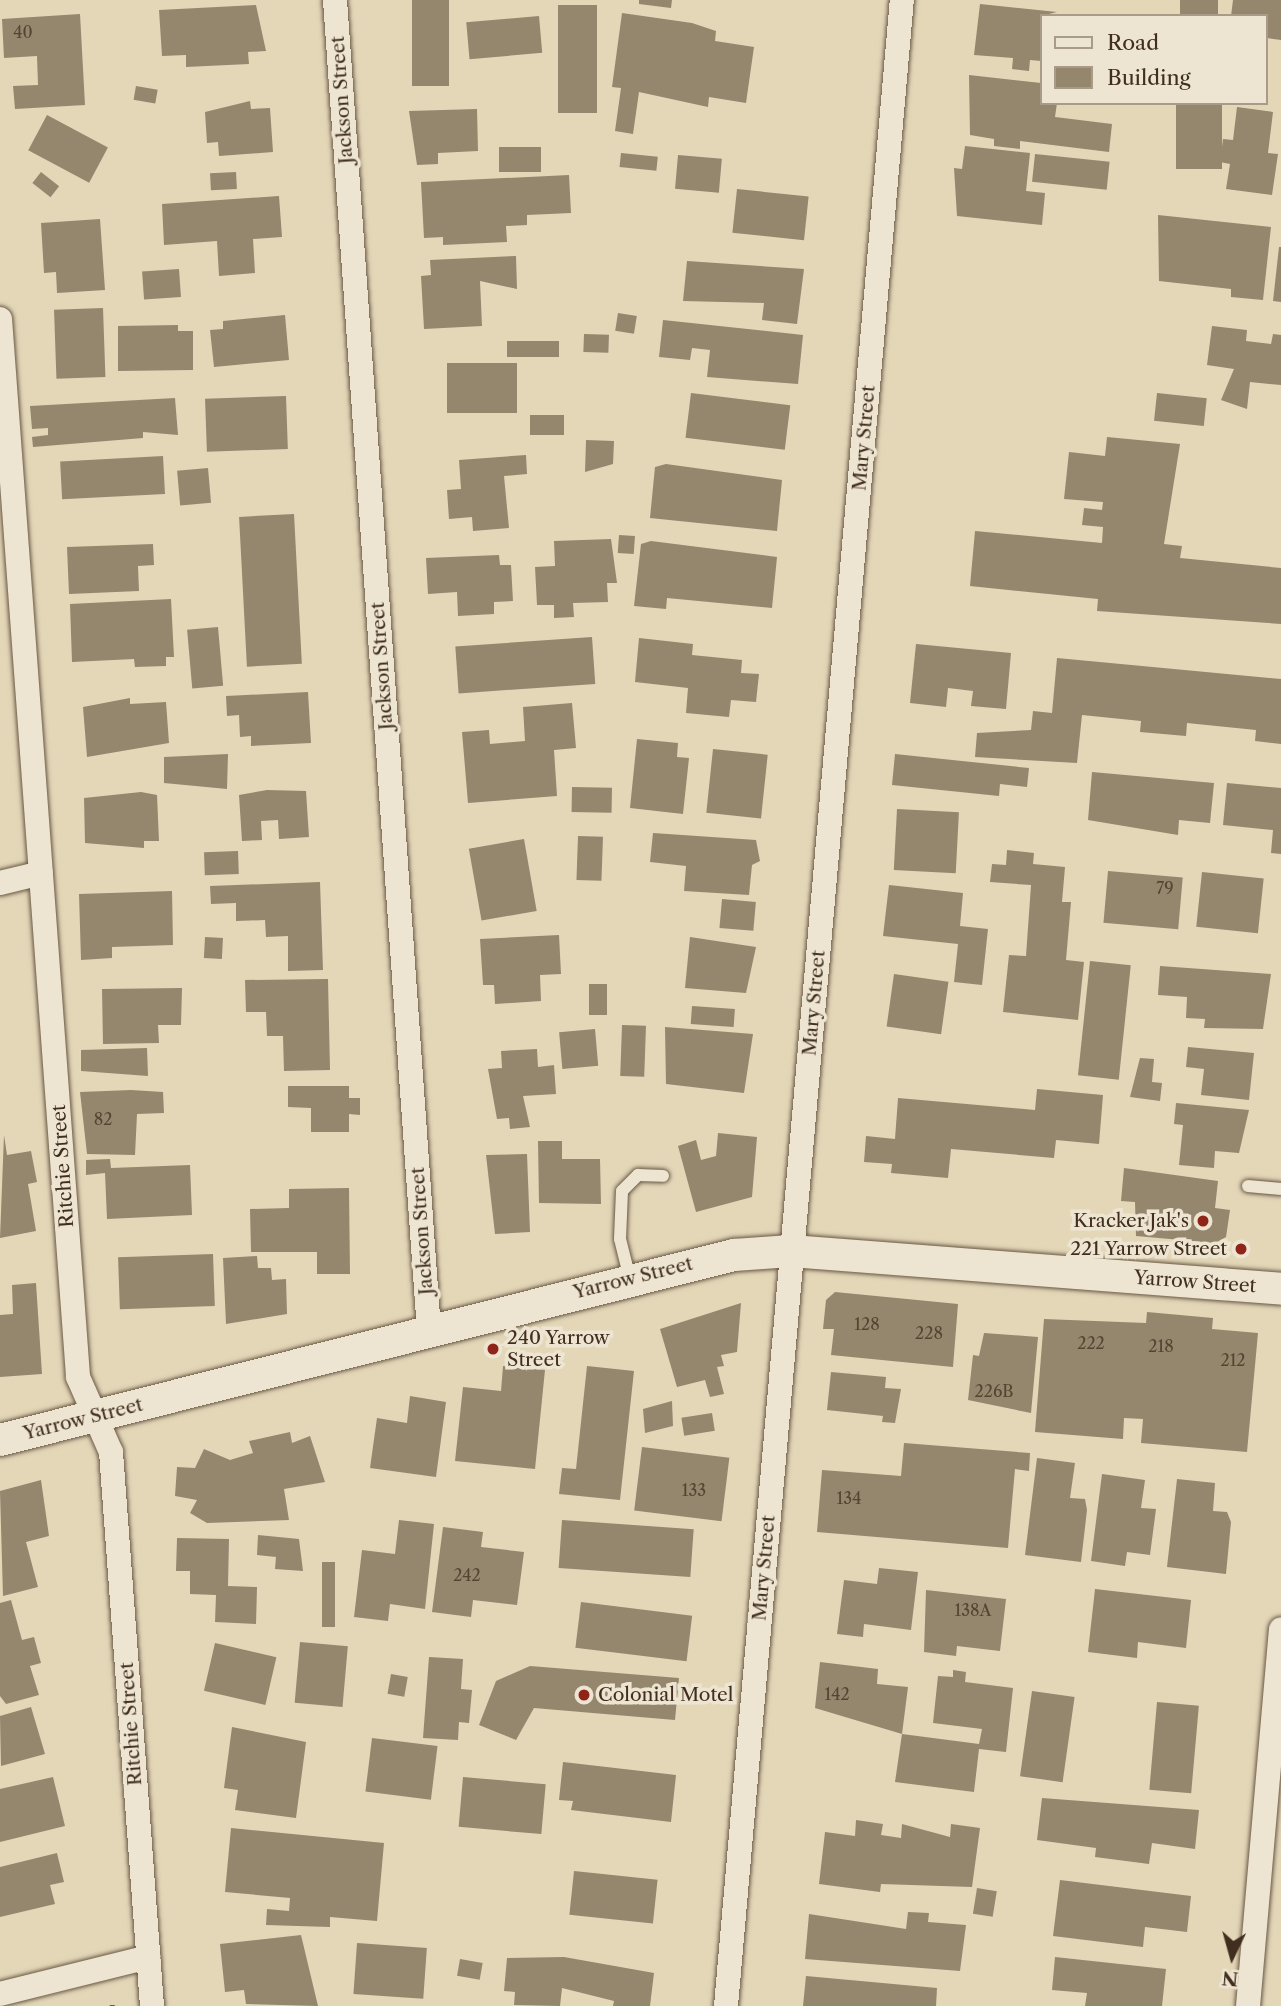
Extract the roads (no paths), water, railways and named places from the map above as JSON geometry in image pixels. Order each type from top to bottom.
[{"type":"street","name":"Jackson Street","points":[[335,0],[429,1331]]},
{"type":"street","name":"Mary Street","points":[[726,2006],[902,0]]},
{"type":"street","name":"Ritchie Street","points":[[0,319],[78,1377],[111,1451],[152,2006]]},
{"type":"street","points":[[0,883],[41,873]]},
{"type":"street","name":"Yarrow Street","points":[[0,1440],[722,1257],[791,1251],[1281,1289]]},
{"type":"street","points":[[1248,2006],[1281,1629]]},
{"type":"street","points":[[0,1994],[148,1957]]},
{"type":"lane","points":[[630,1279],[620,1239],[622,1191],[638,1175],[663,1176]]},
{"type":"lane","points":[[1248,1186],[1281,1189]]},
{"type":"place","name":"Kracker Jak's","points":[[1203,1221]]},
{"type":"place","name":"221 Yarrow Street","points":[[1241,1249]]},
{"type":"place","name":"240 Yarrow Street","points":[[493,1349]]},
{"type":"place","name":"Colonial Motel","points":[[584,1695]]}]
